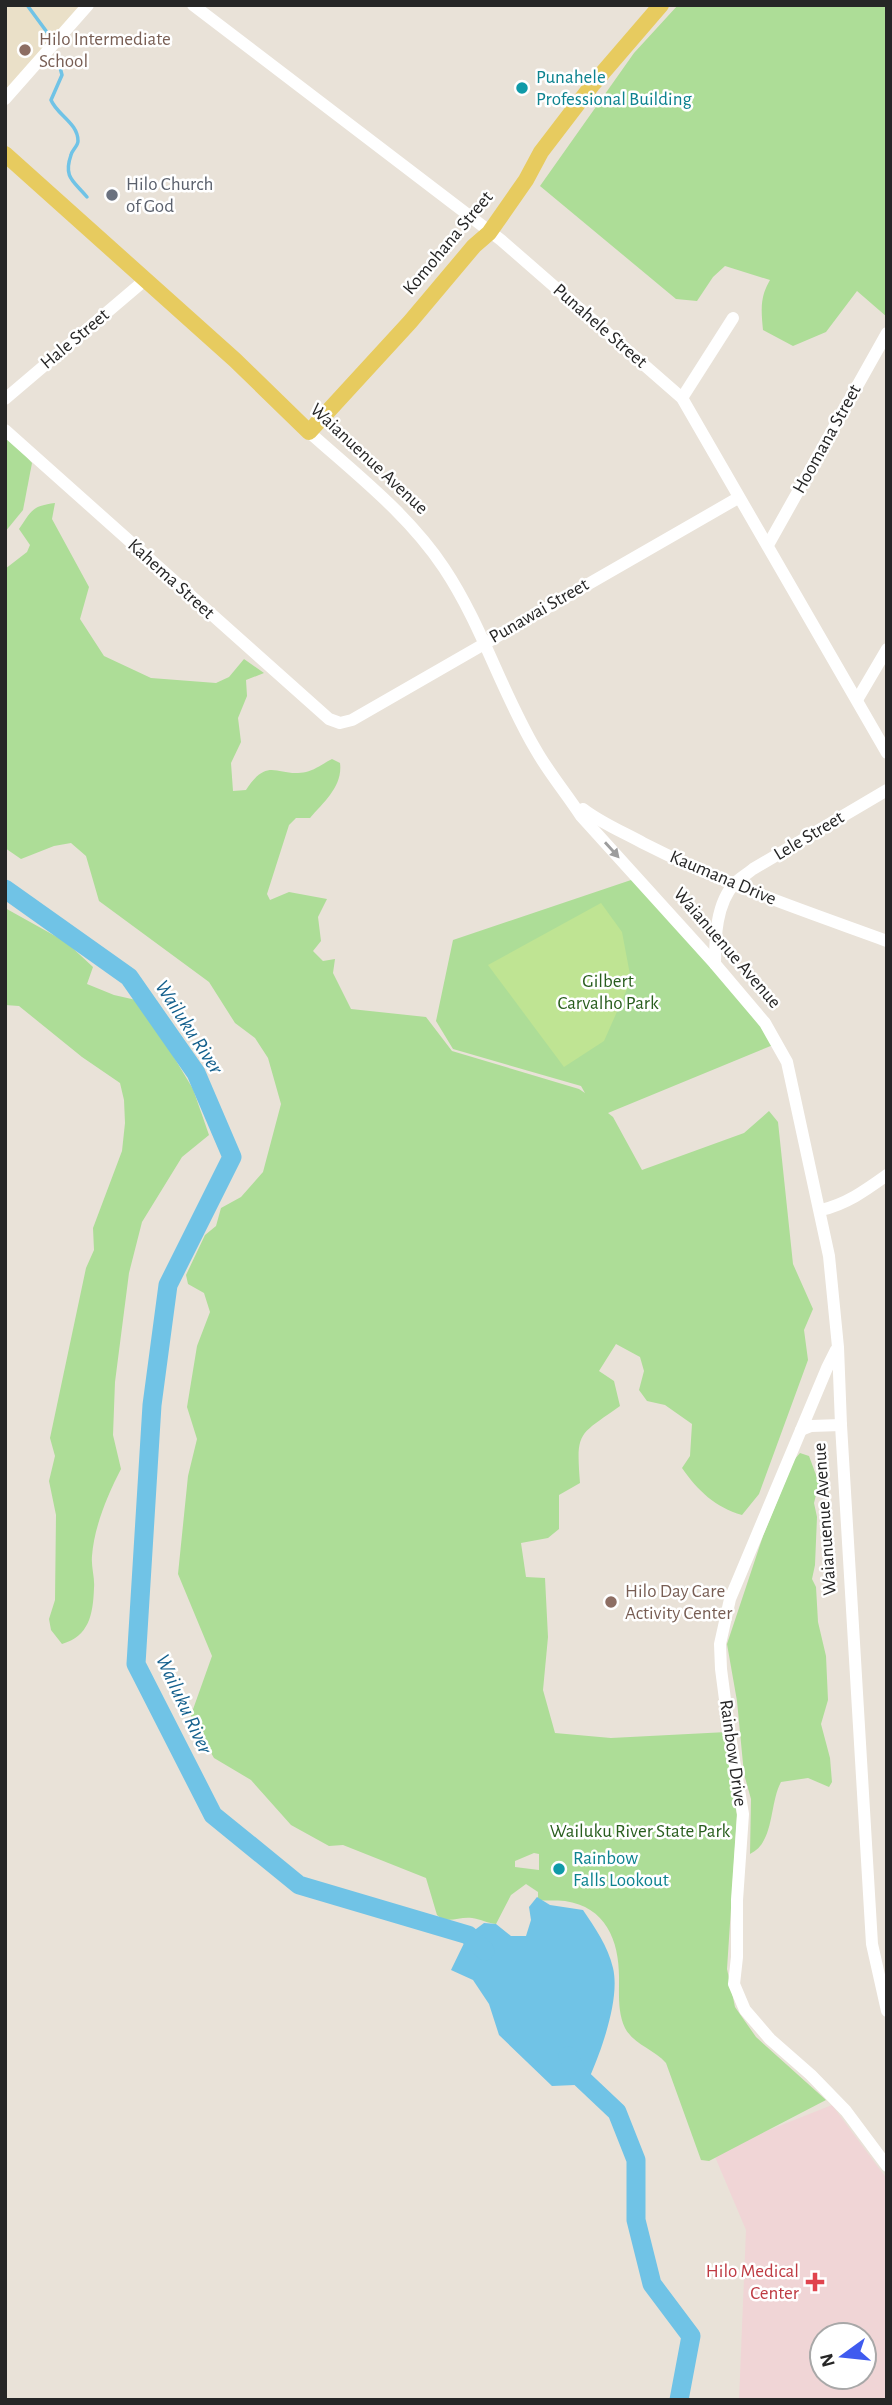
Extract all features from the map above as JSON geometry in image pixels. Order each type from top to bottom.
[{"type":"main road","name":"Komohana Street","points":[[309,432],[410,322],[474,246],[489,233],[549,142],[593,84],[661,5]]},
{"type":"main road","name":"Waianuenue Avenue","points":[[5,154],[235,360],[309,432]]},
{"type":"street","points":[[5,99],[88,5]]},
{"type":"street","name":"Punahele Street","points":[[193,5],[501,240],[682,398],[887,753]]},
{"type":"street","name":"Hale Street","points":[[5,399],[145,280]]},
{"type":"street","points":[[682,398],[733,318]]},
{"type":"street","name":"Hoomana Street","points":[[768,545],[887,333]]},
{"type":"street","name":"Kahema Street","points":[[5,430],[328,719],[340,723]]},
{"type":"street","name":"Waianuenue Avenue","points":[[309,432],[398,511],[431,550],[454,584],[485,643],[535,749],[581,816],[765,1023],[787,1062],[829,1256],[838,1347],[872,1944],[887,2011]]},
{"type":"street","name":"Punawai Street","points":[[340,723],[349,722],[738,498]]},
{"type":"street","points":[[857,700],[887,649]]},
{"type":"street","name":"Lele Street","points":[[733,885],[753,869],[887,790]]},
{"type":"street","name":"Kaumana Drive","points":[[569,797],[593,817],[733,885],[887,941]]},
{"type":"street","points":[[715,964],[715,935],[720,912],[733,885]]},
{"type":"street","points":[[821,1210],[849,1201],[887,1175]]},
{"type":"street","name":"Rainbow Drive","points":[[838,1347],[730,1599],[720,1644],[729,1730],[743,1814],[734,1984],[746,2010],[770,2039],[846,2111],[887,2166]]},
{"type":"street","points":[[801,1430],[811,1426],[841,1425]]},
{"type":"shaded area","name":"Hilo Intermediate School","points":[[5,5],[83,5],[5,96]]},
{"type":"shaded area","name":"Hilo Medical Center","points":[[832,2105],[887,2179],[887,2400],[739,2400],[746,2230],[713,2152]]},
{"type":"green space","points":[[678,5],[887,5],[887,317],[857,291],[826,332],[793,346],[763,330],[762,304],[770,280],[725,266],[713,277],[697,301],[676,299],[540,186],[634,53]]},
{"type":"green space","points":[[5,433],[32,463],[23,510],[5,532]]},
{"type":"green space","points":[[55,503],[52,519],[89,587],[80,619],[104,656],[151,678],[216,683],[229,677],[244,659],[264,673],[246,680],[247,696],[238,718],[241,742],[231,763],[233,791],[246,790],[254,779],[267,771],[296,773],[309,771],[332,759],[340,763],[339,779],[326,800],[310,818],[296,818],[289,825],[267,894],[270,900],[289,892],[327,899],[318,917],[321,941],[313,951],[323,961],[335,959],[333,973],[351,1009],[426,1017],[452,1051],[585,1093],[581,1086],[453,1049],[436,1021],[453,940],[637,878],[778,1043],[608,1113],[613,1117],[642,1170],[744,1133],[769,1111],[778,1122],[793,1264],[813,1309],[804,1330],[808,1360],[759,1494],[742,1515],[715,1503],[694,1484],[682,1468],[690,1456],[692,1424],[665,1405],[647,1401],[639,1390],[644,1371],[640,1357],[616,1344],[599,1371],[614,1381],[620,1406],[595,1423],[583,1436],[579,1453],[580,1483],[559,1495],[559,1529],[548,1538],[521,1543],[526,1577],[545,1578],[548,1637],[543,1690],[555,1733],[611,1738],[727,1732],[737,1816],[727,1969],[735,2007],[756,2037],[826,2100],[709,2161],[701,2160],[666,2063],[634,2039],[625,2028],[620,2011],[617,1953],[601,1919],[579,1905],[565,1901],[538,1900],[538,1892],[526,1884],[511,1895],[496,1924],[472,1918],[441,1918],[437,1915],[426,1878],[343,1845],[329,1846],[291,1825],[251,1780],[214,1758],[192,1720],[191,1715],[212,1656],[178,1574],[188,1476],[197,1439],[187,1407],[197,1346],[210,1312],[204,1293],[188,1284],[186,1275],[205,1235],[216,1226],[221,1208],[241,1197],[263,1172],[281,1104],[268,1058],[255,1038],[235,1023],[209,982],[99,901],[86,856],[71,843],[54,846],[21,859],[5,848],[5,569],[27,552],[30,545],[19,529],[27,517],[33,510]],"holes":[[[534,1853],[539,1854],[539,1870],[515,1867],[515,1861]]]},
{"type":"green space","name":"Gilbert Carvalho Park","points":[[601,903],[622,932],[631,980],[604,1041],[564,1067],[488,965]]},
{"type":"green space","points":[[5,908],[66,942],[93,967],[87,984],[136,1000],[145,1009],[193,1089],[209,1135],[182,1157],[142,1222],[129,1273],[115,1382],[113,1435],[121,1469],[96,1534],[92,1556],[94,1584],[91,1615],[78,1636],[62,1644],[51,1630],[49,1619],[55,1600],[56,1515],[49,1481],[55,1456],[50,1438],[86,1268],[94,1250],[93,1228],[122,1151],[124,1100],[120,1083],[82,1057],[19,1006],[5,1005]]},
{"type":"green space","points":[[800,1453],[809,1456],[819,1483],[814,1503],[817,1517],[812,1579],[816,1587],[818,1622],[826,1656],[828,1700],[821,1724],[830,1758],[832,1782],[829,1787],[808,1778],[781,1782],[768,1832],[764,1841],[750,1854],[751,1799],[744,1774],[737,1701],[727,1644],[763,1536],[794,1460]]},
{"type":"water","points":[[537,1897],[550,1905],[583,1910],[604,1945],[613,1968],[614,1993],[605,2036],[591,2074],[581,2078],[575,2085],[552,2086],[499,2035],[489,2004],[473,1980],[451,1970],[468,1935],[484,1923],[496,1924],[511,1936],[526,1936],[531,1920],[529,1907]]},
{"type":"waterway","points":[[27,5],[52,39]]},
{"type":"waterway","points":[[57,56],[62,75],[51,100],[75,129],[78,143],[68,169],[71,179],[87,197]]},
{"type":"waterway","name":"Wailuku River","points":[[5,889],[129,977],[196,1073],[232,1157],[168,1285],[152,1405],[136,1664],[213,1815],[299,1885],[468,1935],[485,1951]]},
{"type":"waterway","name":"Wailuku River","points":[[568,2056],[581,2078],[617,2112],[636,2160],[636,2220],[652,2284],[691,2336],[679,2400]]},
{"type":"place","name":"Hilo Intermediate School","points":[[25,50]]},
{"type":"place","name":"Punahele Professional Building","points":[[522,88]]},
{"type":"place","name":"Hilo Church of God","points":[[112,195]]},
{"type":"place","name":"Hilo Day Care Activity Center","points":[[611,1602]]},
{"type":"place","name":"Rainbow Falls Lookout","points":[[559,1869]]},
{"type":"place","name":"Hilo Medical Center","points":[[815,2282]]},
{"type":"park label","name":"Wailuku River State Park","points":[[640,1831]]}]
